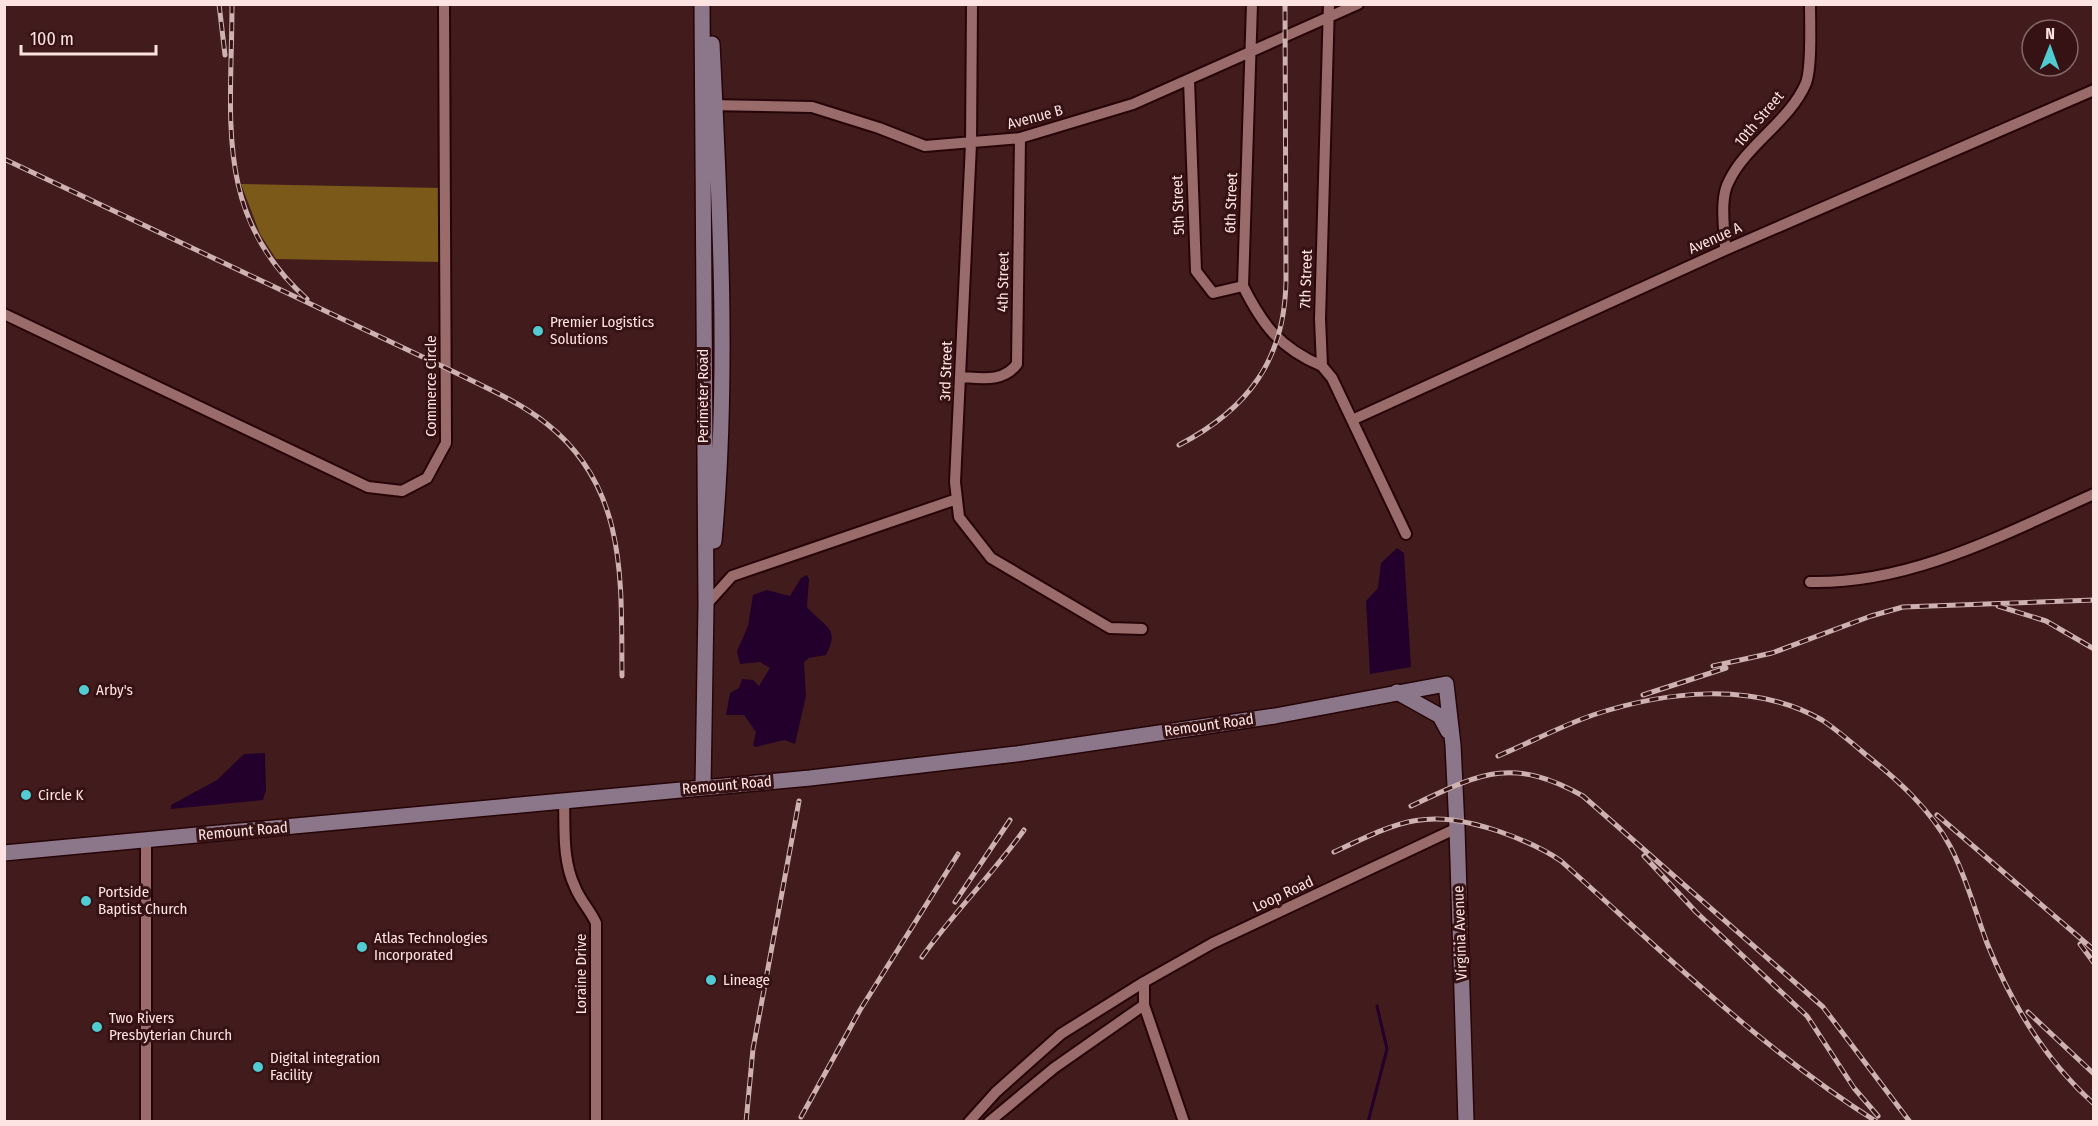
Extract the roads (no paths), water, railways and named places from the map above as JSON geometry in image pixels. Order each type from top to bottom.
[{"type":"main road","points":[[704,4],[711,34],[709,105],[721,285],[717,503],[706,599]]},
{"type":"main road","name":"Perimeter Road","points":[[703,787],[706,599],[703,380],[709,105]]},
{"type":"main road","points":[[703,380],[720,378]]},
{"type":"main road","name":"Remount Road","points":[[4,853],[703,787],[1016,754],[1275,716],[1451,683]]},
{"type":"main road","name":"Virginia Avenue","points":[[1451,683],[1451,740],[1457,828],[1466,1122]]},
{"type":"main road","points":[[1397,692],[1440,716],[1451,740]]},
{"type":"street","name":"Commerce Circle","points":[[4,314],[368,487],[402,491],[427,478],[446,443],[444,4]]},
{"type":"street","name":"3rd Street","points":[[972,4],[971,144],[955,482],[959,516],[991,558],[1110,628],[1142,629]]},
{"type":"street","name":"6th Street","points":[[1252,4],[1243,286],[1258,317],[1278,340],[1301,357],[1322,366]]},
{"type":"street","name":"7th Street","points":[[1322,366],[1320,319],[1329,4]]},
{"type":"street","name":"Avenue B","points":[[709,105],[812,107],[879,128],[925,146],[971,144],[1020,138],[1133,104],[1329,19],[1358,4]]},
{"type":"street","name":"10th Street","points":[[1725,250],[1724,206],[1728,182],[1764,135],[1791,107],[1806,82],[1810,4]]},
{"type":"street","name":"5th Street","points":[[1189,80],[1196,271],[1213,293],[1243,286]]},
{"type":"street","name":"Avenue A","points":[[1352,420],[1725,250],[2094,90]]},
{"type":"street","name":"4th Street","points":[[960,377],[993,379],[1010,374],[1017,364],[1020,138]]},
{"type":"street","points":[[1322,366],[1332,378],[1406,534]]},
{"type":"street","points":[[1810,582],[1831,582],[1868,576],[1951,557],[2094,494]]},
{"type":"street","points":[[706,599],[732,576],[957,499]]},
{"type":"street","name":"Loraine Drive","points":[[564,799],[567,868],[575,889],[590,909],[596,923],[596,1122]]},
{"type":"street","name":"Loop Road","points":[[969,1122],[996,1092],[1061,1034],[1144,982],[1213,943],[1457,828]]},
{"type":"street","points":[[146,840],[146,1122]]},
{"type":"street","points":[[1144,982],[1144,1005],[1184,1122]]},
{"type":"street","points":[[989,1122],[1054,1068],[1144,1005]]},
{"type":"waterway","points":[[1368,1122],[1387,1049],[1377,1006]]},
{"type":"railway","points":[[219,4],[225,55]]},
{"type":"railway","points":[[232,4],[231,126],[234,163],[242,199],[256,234],[277,267],[307,299]]},
{"type":"railway","points":[[1179,445],[1225,415],[1243,398],[1258,379],[1270,358],[1279,334],[1286,280],[1285,4]]},
{"type":"railway","points":[[4,159],[485,387],[511,400],[547,424],[573,449],[593,477],[606,507],[619,572],[622,676]]},
{"type":"railway","points":[[1713,666],[1772,653],[1871,616],[1903,607],[2094,600]]},
{"type":"railway","points":[[1998,606],[2046,621],[2094,649]]},
{"type":"railway","points":[[1643,695],[1726,668]]},
{"type":"railway","points":[[1498,756],[1593,715],[1650,700],[1679,696],[1739,695],[1768,699],[1822,720],[1889,774],[1923,807],[1942,832],[1966,881],[1987,943],[2019,1009],[2045,1050],[2094,1104]]},
{"type":"railway","points":[[1411,806],[1457,785],[1496,774],[1515,773],[1536,776],[1583,796],[1823,1007],[1910,1122]]},
{"type":"railway","points":[[746,1122],[753,1049],[799,801]]},
{"type":"railway","points":[[1937,815],[2094,950]]},
{"type":"railway","points":[[1334,852],[1396,825],[1431,819],[1473,824],[1538,847],[1561,861],[1753,1031],[1834,1094],[1877,1122]]},
{"type":"railway","points":[[955,902],[1010,820]]},
{"type":"railway","points":[[922,957],[1024,830]]},
{"type":"railway","points":[[801,1117],[860,1010],[958,854]]},
{"type":"railway","points":[[1644,856],[1696,912],[1807,1016],[1854,1088],[1878,1116]]},
{"type":"railway","points":[[2080,944],[2094,963]]},
{"type":"railway","points":[[2028,1012],[2094,1074]]},
{"type":"place","name":"Premier Logistics Solutions","points":[[538,331]]},
{"type":"place","name":"Arby's","points":[[84,690]]},
{"type":"place","name":"Circle K","points":[[26,795]]},
{"type":"place","name":"Portside Baptist Church","points":[[86,901]]},
{"type":"place","name":"Atlas Technologies Incorporated","points":[[362,947]]},
{"type":"place","name":"Lineage","points":[[711,980]]},
{"type":"place","name":"Two Rivers Presbyterian Church","points":[[97,1027]]},
{"type":"place","name":"Digital integration Facility","points":[[258,1067]]}]
